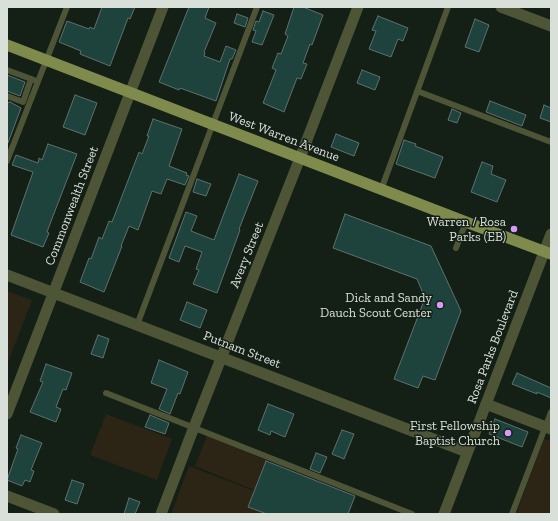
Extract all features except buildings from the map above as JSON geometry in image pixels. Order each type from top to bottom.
[{"type":"main road","name":"West Warren Avenue","points":[[7,45],[381,190],[548,252]]},
{"type":"street","name":"Commonwealth Street","points":[[7,414],[163,7]]},
{"type":"street","name":"Avery Street","points":[[161,514],[358,7]]},
{"type":"street","points":[[501,7],[551,26]]},
{"type":"street","name":"Rosa Parks Boulevard","points":[[444,514],[486,404],[548,252],[551,234]]},
{"type":"street","name":"Putnam Street","points":[[7,274],[467,452]]},
{"type":"street","points":[[486,404],[548,428]]},
{"type":"street","points":[[7,496],[31,508],[54,514]]},
{"type":"lane","points":[[7,161],[67,7]]},
{"type":"lane","points":[[137,325],[258,7]]},
{"type":"lane","points":[[381,190],[448,7]]},
{"type":"lane","points":[[7,70],[15,76],[38,82]]},
{"type":"lane","points":[[8,95],[23,102],[31,79]]},
{"type":"lane","points":[[417,91],[551,142]]},
{"type":"lane","points":[[456,248],[466,222]]},
{"type":"lane","points":[[106,394],[194,427],[412,514]]},
{"type":"lane","points":[[512,514],[548,428],[551,412]]},
{"type":"shaded area","points":[[7,291],[32,300],[7,365]]},
{"type":"shaded area","points":[[106,414],[172,439],[157,480],[90,455]]},
{"type":"shaded area","points":[[207,436],[266,460],[254,490],[195,466]]},
{"type":"shaded area","points":[[544,439],[551,441],[551,514],[516,514]]},
{"type":"shaded area","points":[[189,466],[254,491],[248,507],[267,514],[171,514]]},
{"type":"place","name":"Warren / Rosa Parks (EB)","points":[[514,229]]},
{"type":"place","name":"Dick and Sandy Dauch Scout Center","points":[[440,305]]},
{"type":"place","name":"First Fellowship Baptist Church","points":[[508,433]]}]
